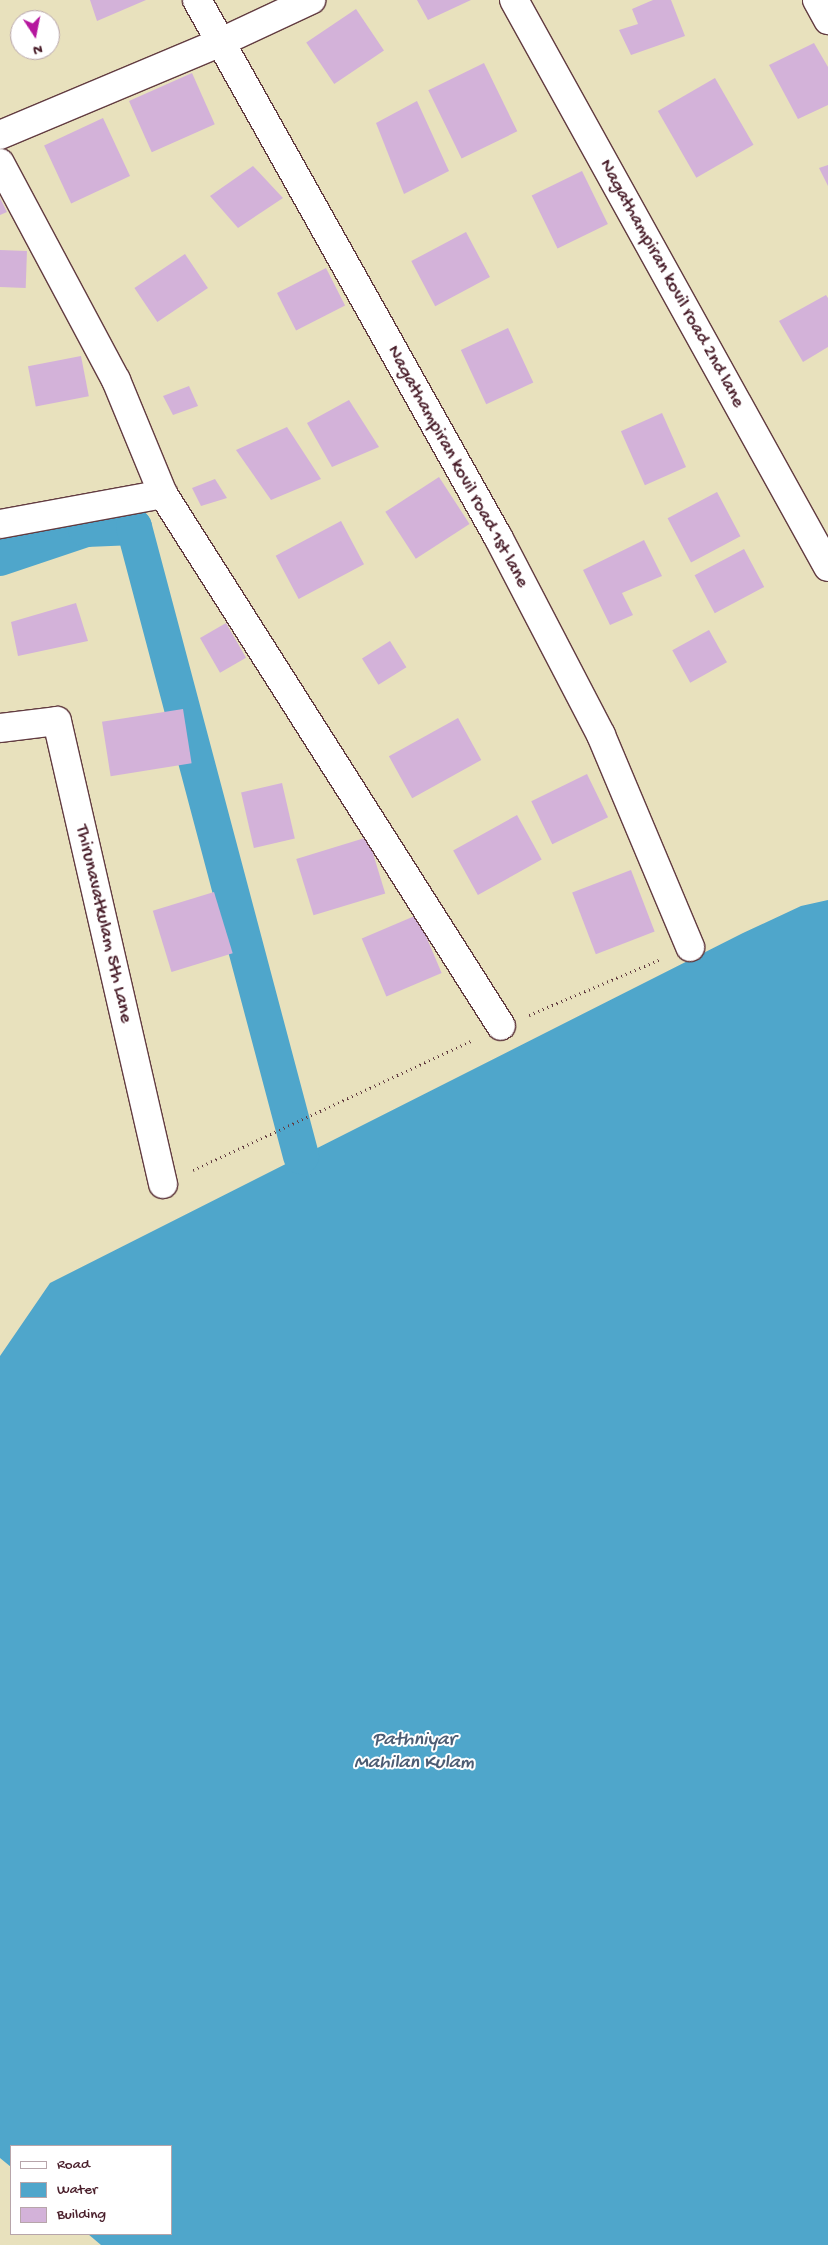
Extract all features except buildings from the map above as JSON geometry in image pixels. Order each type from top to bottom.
[{"type":"street","name":"Nagathampiran kovil road 1st lane","points":[[197,0],[219,43],[512,563],[601,736],[690,947]]},
{"type":"street","points":[[0,135],[219,43],[311,0]]},
{"type":"street","name":"Nagathampiran kovil road 2nd lane","points":[[514,0],[828,567]]},
{"type":"street","points":[[817,0],[828,20]]},
{"type":"street","points":[[0,163],[116,380],[163,494],[501,1026]]},
{"type":"street","points":[[0,524],[163,494]]},
{"type":"street","name":"Thirunavatkulam 5th Lane","points":[[0,728],[57,721],[163,1184]]},
{"type":"path","points":[[163,1184],[501,1026],[690,947]]},
{"type":"water","name":"Pathniyar Mahilan Kulam","points":[[828,900],[828,2245],[101,2245],[89,2235],[172,2235],[172,2145],[10,2145],[10,2166],[0,2158],[0,1356],[50,1283],[743,933],[801,906]]},
{"type":"waterway","points":[[0,558],[86,529],[134,527],[301,1156]]}]
